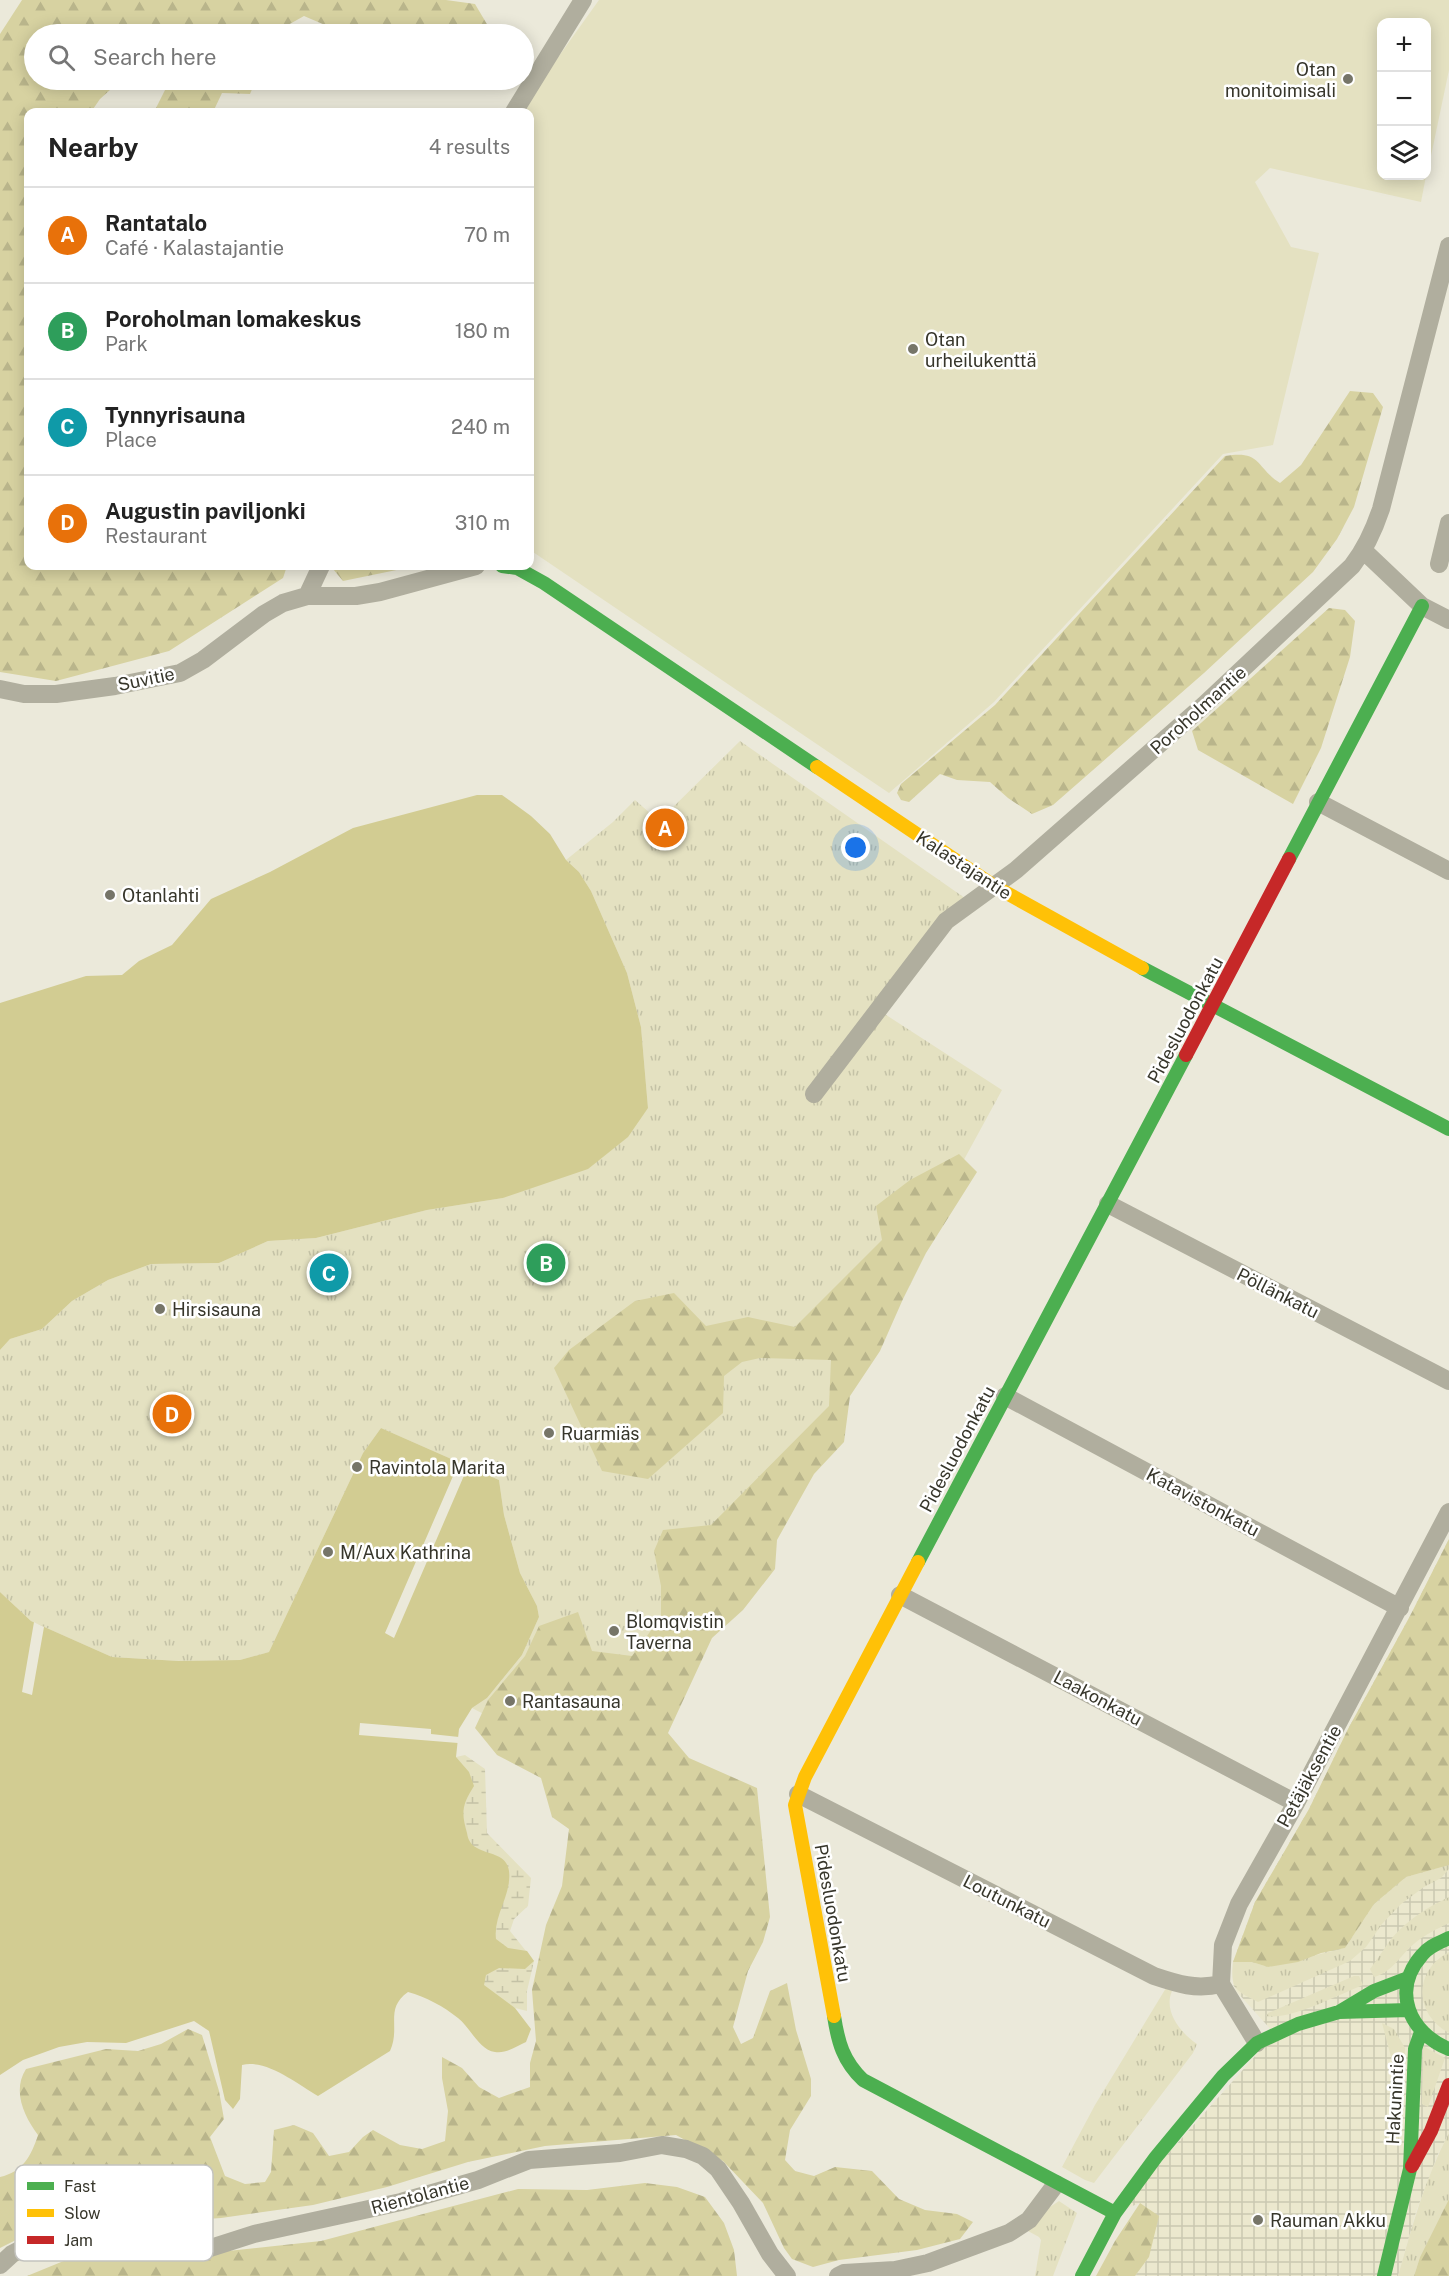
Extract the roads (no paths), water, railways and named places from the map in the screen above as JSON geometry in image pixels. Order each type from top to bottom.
[{"type":"street","points":[[534,80],[583,0]]},
{"type":"street","points":[[516,108],[528,90]]},
{"type":"street","name":"Poroholmantie","points":[[814,1094],[946,921],[1016,870],[1204,705],[1339,581],[1364,551],[1381,509],[1449,246]]},
{"type":"street","points":[[1439,564],[1449,523]]},
{"type":"street","points":[[1364,551],[1422,606],[1449,620]]},
{"type":"street","points":[[319,570],[307,596],[356,596],[380,592],[461,570]]},
{"type":"street","name":"Kalastajantie","points":[[521,570],[544,583],[994,886],[1212,1006],[1449,1129]]},
{"type":"street","name":"Suvitie","points":[[0,689],[24,694],[56,694],[115,686],[180,673],[203,660],[264,614],[283,603],[307,596]]},
{"type":"street","name":"Pidesluodonkatu","points":[[1114,2213],[863,2080],[853,2071],[839,2045],[795,1805],[805,1777],[900,1595],[1422,606]]},
{"type":"street","points":[[1318,802],[1449,871]]},
{"type":"street","name":"Pöllänkatu","points":[[1108,1204],[1449,1381]]},
{"type":"street","name":"Katavistonkatu","points":[[1005,1396],[1400,1608]]},
{"type":"street","name":"Petäjäksentie","points":[[1221,1984],[1223,1945],[1239,1904],[1296,1803],[1449,1512]]},
{"type":"street","name":"Laakonkatu","points":[[900,1595],[1296,1803]]},
{"type":"street","name":"Loutunkatu","points":[[798,1794],[1154,1976],[1187,1987],[1205,1988],[1221,1984]]},
{"type":"street","points":[[1449,1938],[1431,1947],[1417,1960],[1408,1978],[1406,1994],[1409,2010],[1421,2032],[1434,2043],[1449,2049]]},
{"type":"street","points":[[1082,2276],[1114,2213],[1222,2076],[1257,2043],[1298,2024],[1339,2012],[1374,1991],[1408,1978]]},
{"type":"street","points":[[1221,1984],[1257,2043]]},
{"type":"street","points":[[1339,2012],[1409,2010]]},
{"type":"street","name":"Hakunintie","points":[[1384,2276],[1410,2169],[1415,2049],[1421,2032]]},
{"type":"street","name":"Hakunintie","points":[[1410,2169],[1431,2131],[1449,2085]]},
{"type":"street","name":"Rientolantie","points":[[213,2247],[254,2234],[401,2202],[478,2180],[529,2160],[620,2153],[662,2145],[686,2149],[703,2156],[718,2169],[741,2203],[770,2254],[787,2276]]},
{"type":"street","points":[[838,2276],[895,2270],[928,2263],[1009,2233],[1029,2220],[1056,2184]]},
{"type":"street","name":"Rientolantie","points":[[0,2265],[15,2252]]},
{"type":"place","name":"Otan monitoimisali","points":[[1348,79]]},
{"type":"place","name":"Otan urheilukenttä","points":[[913,349]]},
{"type":"place","name":"Rantatalo","points":[[665,828]]},
{"type":"place","name":"Otanlahti","points":[[110,895]]},
{"type":"place","name":"Poroholman lomakeskus","points":[[546,1263]]},
{"type":"place","name":"Tynnyrisauna","points":[[329,1273]]},
{"type":"place","name":"Hirsisauna","points":[[160,1309]]},
{"type":"place","name":"Augustin paviljonki","points":[[172,1414]]},
{"type":"place","name":"Ruarmiäs","points":[[549,1433]]},
{"type":"place","name":"Ravintola Marita","points":[[357,1467]]},
{"type":"place","name":"M/Aux Kathrina","points":[[328,1552]]},
{"type":"place","name":"Blomqvistin Taverna","points":[[614,1631]]},
{"type":"place","name":"Rantasauna","points":[[510,1701]]},
{"type":"place","name":"Rauman Akku","points":[[1258,2220]]}]
